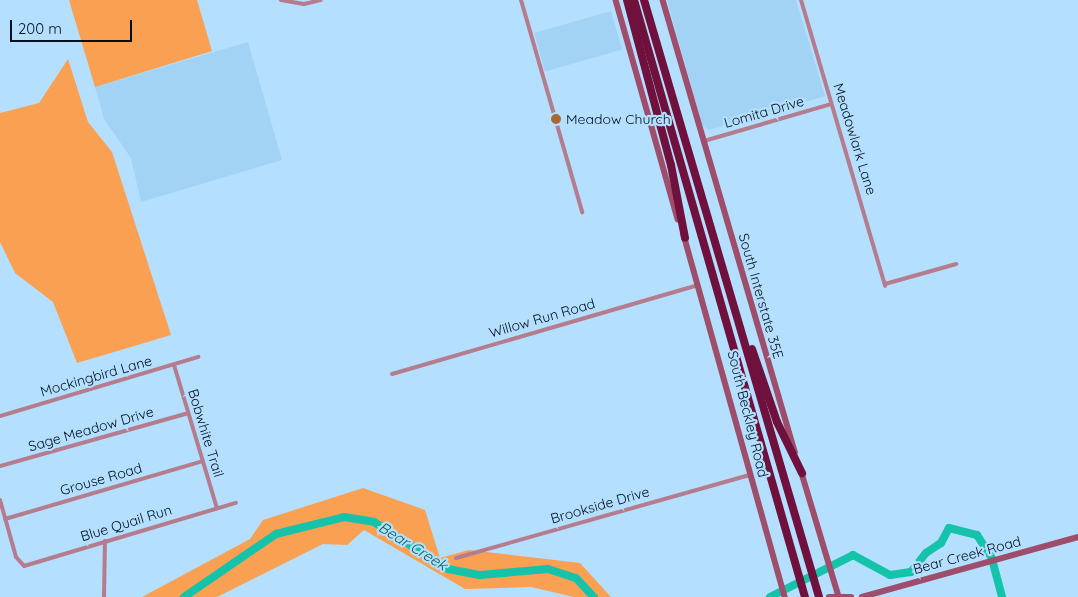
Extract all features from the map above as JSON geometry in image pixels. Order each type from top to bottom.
[{"type":"highway","points":[[627,0],[671,165],[685,238]]},
{"type":"highway","points":[[634,0],[805,597]]},
{"type":"highway","points":[[644,0],[818,597]]},
{"type":"highway","points":[[716,247],[777,422],[802,472]]},
{"type":"main road","name":"South Beckley Road","points":[[616,0],[685,238],[784,597]]},
{"type":"main road","name":"South Interstate 35E","points":[[663,0],[839,596]]},
{"type":"main road","name":"Bear Creek Road","points":[[862,597],[1078,537]]},
{"type":"main road","points":[[829,597],[851,597]]},
{"type":"street","points":[[281,0],[321,0]]},
{"type":"street","points":[[521,0],[582,212]]},
{"type":"street","name":"Meadowlark Lane","points":[[801,0],[885,285],[956,264]]},
{"type":"street","name":"Lomita Drive","points":[[704,141],[831,104]]},
{"type":"street","name":"Willow Run Road","points":[[392,374],[698,285]]},
{"type":"street","name":"Mockingbird Lane","points":[[0,416],[198,358]]},
{"type":"street","name":"Bobwhite Trail","points":[[174,365],[217,508]]},
{"type":"street","name":"Sage Meadow Drive","points":[[0,466],[188,413]]},
{"type":"street","name":"Grouse Road","points":[[5,519],[203,461]]},
{"type":"street","name":"Brookside Drive","points":[[456,558],[750,475]]},
{"type":"street","points":[[0,500],[5,519]]},
{"type":"street","name":"Blue Quail Run","points":[[5,519],[16,557],[24,566],[236,503]]},
{"type":"street","points":[[104,597],[105,541]]},
{"type":"shaded area","points":[[69,0],[197,0],[212,51],[95,87]]},
{"type":"shaded area","points":[[667,0],[796,0],[825,96],[709,130],[702,125]]},
{"type":"shaded area","points":[[611,11],[622,49],[545,72],[534,33]]},
{"type":"shaded area","points":[[248,42],[282,160],[141,202],[131,158],[104,119],[95,87]]},
{"type":"shaded area","points":[[68,59],[88,122],[112,152],[171,335],[77,363],[53,302],[15,273],[0,242],[0,113],[39,103]]},
{"type":"shaded area","points":[[363,488],[425,510],[440,558],[469,550],[580,563],[611,597],[574,597],[531,587],[465,589],[364,530],[347,545],[323,544],[217,597],[142,597],[250,539],[263,520]]},
{"type":"waterway","name":"Bear Creek","points":[[184,597],[276,534],[344,517],[374,522],[448,569],[480,575],[548,569],[576,578],[594,597]]},
{"type":"waterway","name":"Bear Creek","points":[[770,597],[853,555],[890,575],[911,572],[926,553],[941,543],[949,528],[977,535],[992,558]]},
{"type":"waterway","name":"Bear Creek","points":[[993,563],[1002,597]]},
{"type":"place","name":"Meadow Church","points":[[556,119]]}]
